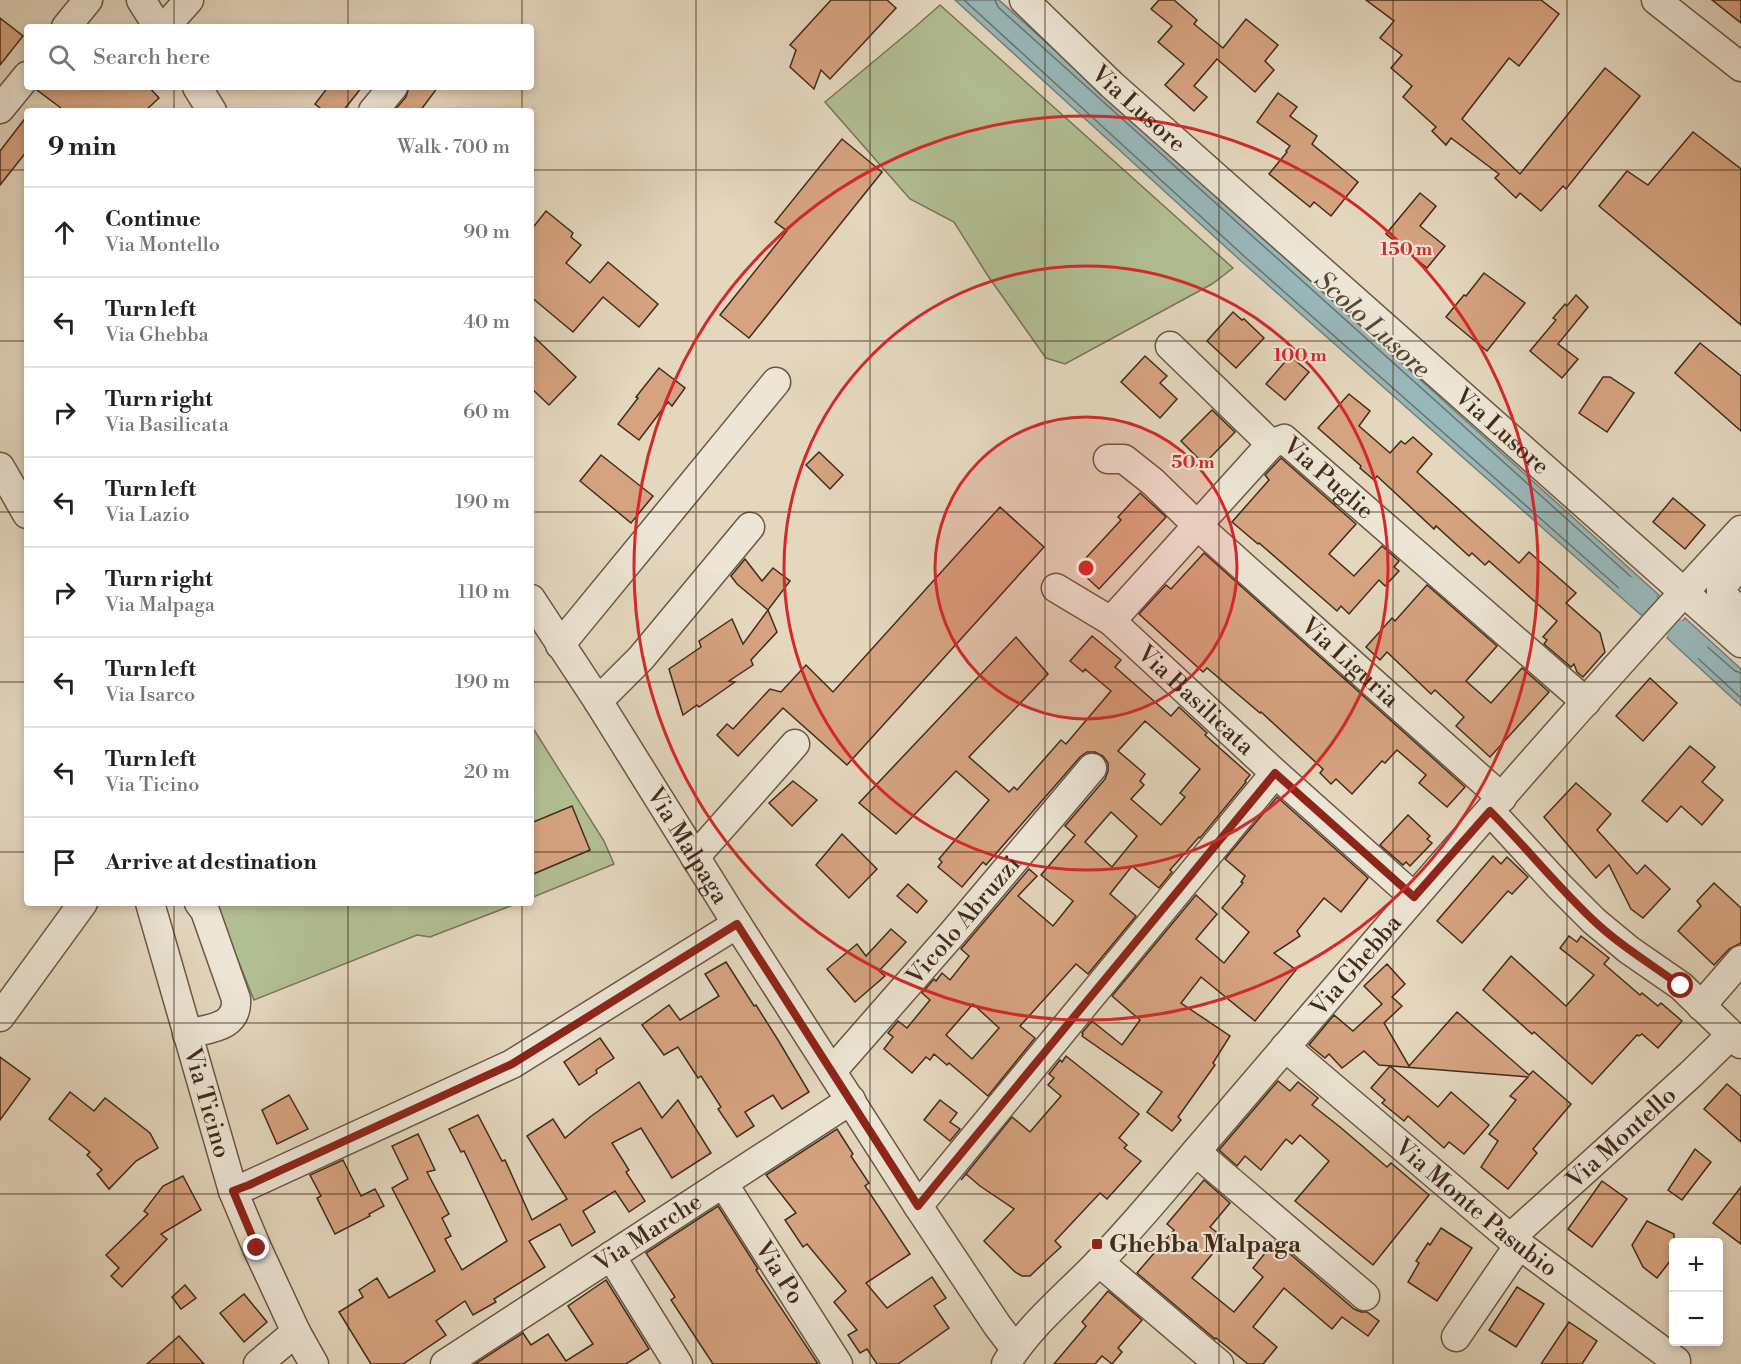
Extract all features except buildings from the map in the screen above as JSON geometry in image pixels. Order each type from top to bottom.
[{"type":"street","points":[[68,24],[88,0]]},
{"type":"street","points":[[141,0],[156,24]]},
{"type":"street","points":[[168,24],[189,0]]},
{"type":"street","name":"Via Lusore","points":[[1024,0],[1112,85],[1681,595],[1741,644]]},
{"type":"street","points":[[1656,0],[1741,67]]},
{"type":"street","points":[[0,110],[24,80]]},
{"type":"street","points":[[199,90],[210,108]]},
{"type":"street","points":[[376,108],[390,90]]},
{"type":"street","points":[[1170,346],[1271,444]]},
{"type":"street","points":[[560,645],[776,382]]},
{"type":"street","name":"Via Puglie","points":[[1111,621],[1271,444],[1284,439],[1586,702]]},
{"type":"street","name":"Via Liguria","points":[[1108,459],[1125,459],[1153,482],[1496,804]]},
{"type":"street","points":[[0,467],[15,504]]},
{"type":"street","points":[[598,701],[641,658],[750,527]]},
{"type":"street","name":"Via Ghebba","points":[[1012,1355],[1099,1262],[1414,897],[1741,530]]},
{"type":"street","points":[[1741,563],[1721,588],[1721,594],[1741,612]]},
{"type":"street","points":[[1056,588],[1111,621]]},
{"type":"street","name":"Via Malpaga","points":[[534,604],[918,1206],[1010,1342],[1012,1355]]},
{"type":"street","name":"Via Basilicata","points":[[1111,621],[1275,773],[1414,897]]},
{"type":"street","points":[[695,857],[795,744]]},
{"type":"street","name":"Vicolo Abruzzi","points":[[832,1071],[952,934],[1092,768]]},
{"type":"street","points":[[918,1206],[1275,773]]},
{"type":"street","name":"Via Montello","points":[[1456,1336],[1515,1241],[1691,1074],[1736,1039],[1681,986],[1629,950],[1594,921],[1559,886],[1496,804]]},
{"type":"street","points":[[0,1017],[81,906]]},
{"type":"street","name":"Via Ticino","points":[[151,906],[233,1191],[296,1332],[314,1364]]},
{"type":"street","points":[[188,1034],[226,1023],[234,1017],[236,1006],[236,999],[201,906]]},
{"type":"street","points":[[233,1191],[512,1064],[737,924]]},
{"type":"street","points":[[1701,1006],[1741,960]]},
{"type":"street","name":"Via Monte Pasubio","points":[[1285,1047],[1515,1241],[1676,1362]]},
{"type":"street","name":"Via Marche","points":[[445,1364],[850,1100]]},
{"type":"street","points":[[1196,1152],[1365,1296]]},
{"type":"street","name":"Via Po","points":[[723,1183],[838,1364]]},
{"type":"street","points":[[611,1256],[668,1361]]},
{"type":"street","points":[[1099,1262],[1219,1364]]},
{"type":"street","points":[[258,1364],[296,1332]]},
{"type":"green space","points":[[940,5],[1233,268],[1212,284],[1065,364],[1046,358],[988,276],[954,222],[910,199],[825,102]]},
{"type":"green space","points":[[534,730],[604,841],[614,864],[534,897]]},
{"type":"green space","points":[[216,906],[510,906],[430,937],[417,935],[254,1000]]},
{"type":"water","points":[[955,0],[999,0],[1659,595],[1641,615],[1241,261]]},
{"type":"water","points":[[1685,618],[1741,669],[1741,706],[1667,638]]},
{"type":"waterway","name":"Scolo Lusore","points":[[1629,587],[1697,648]]},
{"type":"place","name":"Ghebba Malpaga","points":[[1097,1244]]},
{"type":"route","points":[[257,1248],[233,1191],[512,1064],[737,924],[918,1206],[1275,773],[1414,897],[1490,811],[1594,921],[1629,950],[1681,986]]}]
